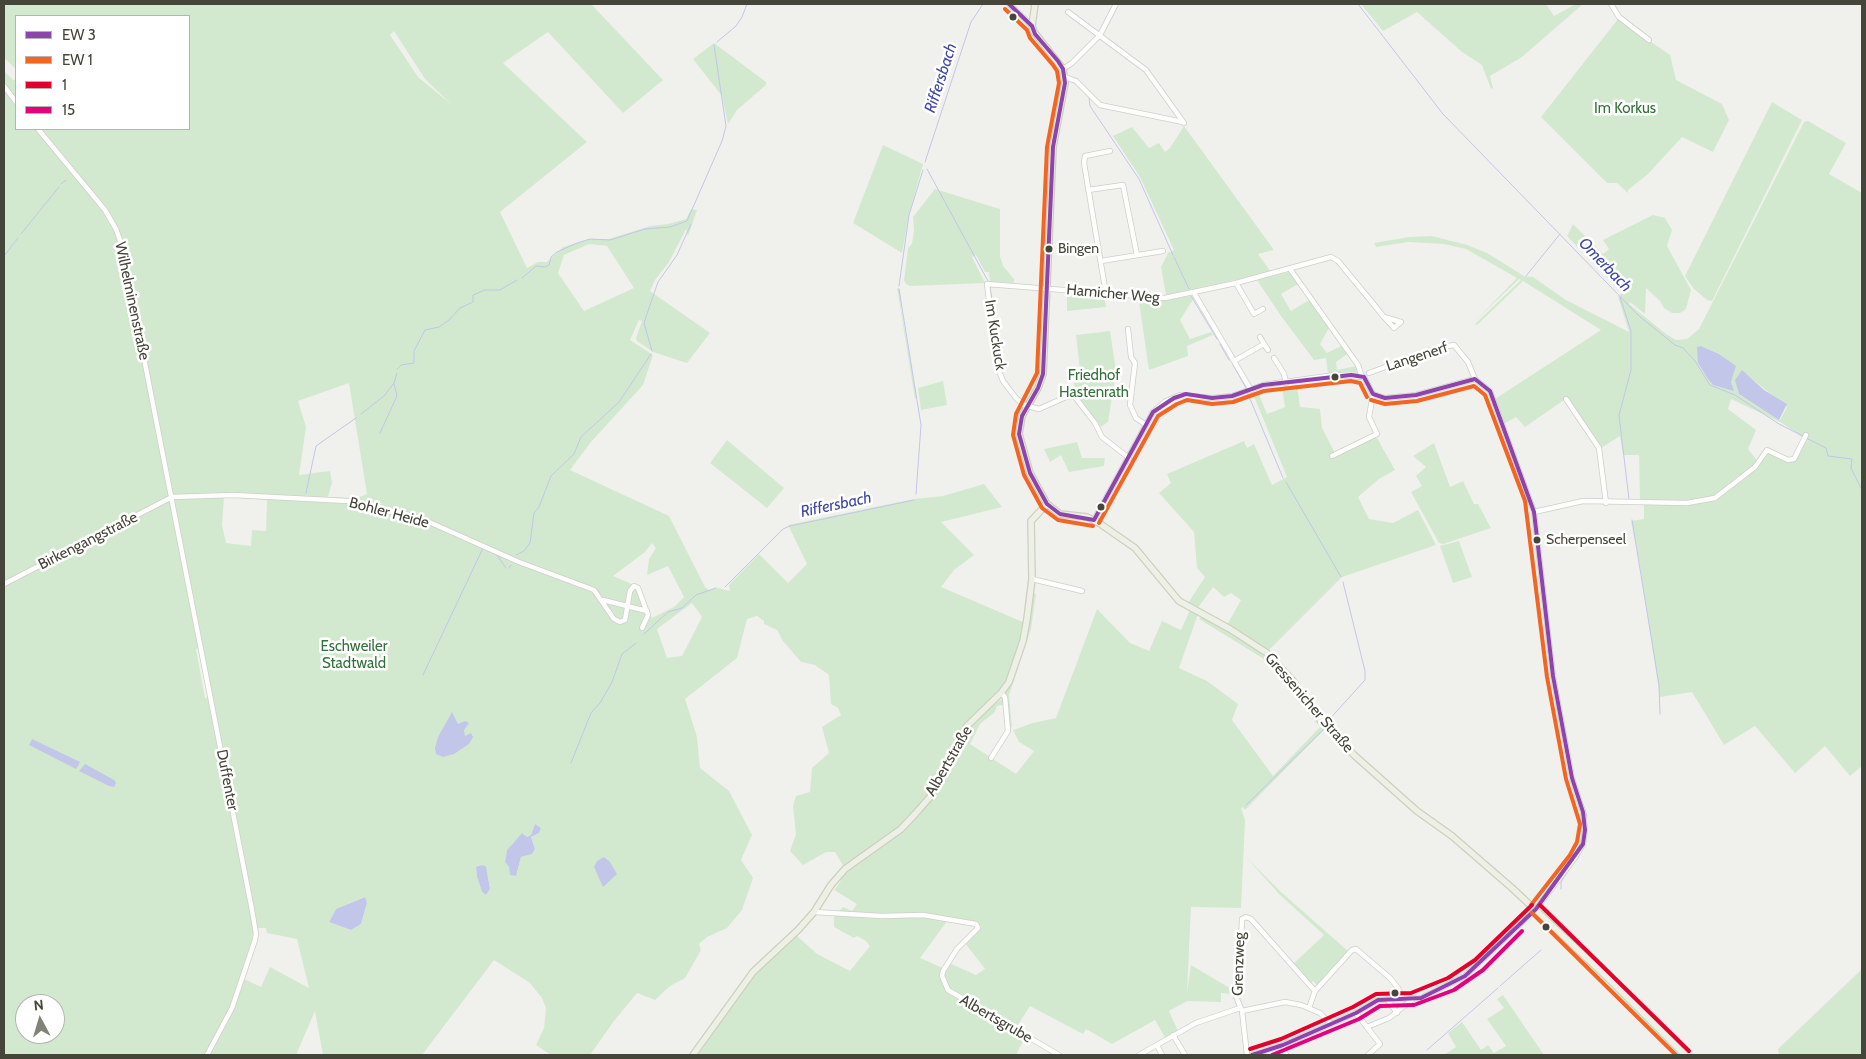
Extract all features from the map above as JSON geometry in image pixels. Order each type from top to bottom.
[{"type":"main road","points":[[1036,4],[1032,26],[1035,34],[1063,69],[1065,77],[1062,109],[1053,154],[1043,374],[1019,424],[1019,434],[1030,472],[1047,504]]},
{"type":"main road","name":"Gressenicher Straße","points":[[1047,504],[1060,514],[1094,520],[1135,548],[1179,601],[1230,629],[1267,653],[1292,681],[1321,721],[1354,755],[1417,811],[1488,866],[1536,910],[1684,1055]]},
{"type":"main road","name":"Albertstraße","points":[[693,1055],[753,972],[814,912],[831,884],[846,870],[901,829],[930,797],[967,726],[1001,693],[1015,670],[1023,641],[1032,579],[1031,521],[1047,504]]},
{"type":"street","points":[[1009,4],[1032,26]]},
{"type":"street","points":[[1063,69],[1072,63],[1100,35],[1116,4]]},
{"type":"street","points":[[1611,4],[1619,17],[1649,40]]},
{"type":"street","points":[[1065,77],[1076,81],[1100,105],[1184,123],[1146,70],[1068,12]]},
{"type":"street","points":[[4,86],[15,101]]},
{"type":"street","name":"Wilhelminenstraße","points":[[39,130],[105,210],[116,229],[130,281],[172,497]]},
{"type":"street","points":[[1106,294],[1088,190],[1085,156],[1110,151]]},
{"type":"street","points":[[1088,190],[1123,185],[1137,256]]},
{"type":"street","points":[[1101,261],[1163,251]]},
{"type":"street","name":"Hamicher Weg","points":[[1048,288],[1166,298],[1236,283],[1331,257],[1338,261],[1384,318]]},
{"type":"street","points":[[1290,269],[1358,365],[1362,377],[1373,394],[1385,398],[1416,395],[1475,379],[1490,391],[1534,512],[1553,676],[1572,778],[1586,823],[1582,844],[1575,858],[1536,910],[1466,976],[1434,992],[1412,1000],[1397,1013],[1367,1027]]},
{"type":"street","points":[[1236,283],[1252,315],[1263,309]]},
{"type":"street","name":"Im Kuckuck","points":[[1028,407],[1021,403],[1008,389],[997,366],[987,284],[1048,288]]},
{"type":"street","points":[[1194,293],[1250,390]]},
{"type":"street","points":[[1128,329],[1131,357],[1135,363],[1130,405],[1136,418],[1146,425]]},
{"type":"street","points":[[1260,337],[1268,350]]},
{"type":"street","points":[[1234,361],[1264,344]]},
{"type":"street","name":"Langenerf","points":[[1369,374],[1438,348],[1454,345],[1468,362],[1475,379]]},
{"type":"street","points":[[1274,358],[1284,374],[1286,383]]},
{"type":"street","points":[[1094,520],[1146,425],[1159,406],[1180,395],[1212,398],[1232,396],[1263,386],[1335,375],[1362,377]]},
{"type":"street","points":[[1332,456],[1377,434],[1369,417],[1373,394]]},
{"type":"street","points":[[1028,407],[1039,409],[1066,397],[1075,397],[1095,423],[1102,437],[1129,458]]},
{"type":"street","points":[[1566,399],[1599,448],[1606,503]]},
{"type":"street","points":[[1534,512],[1578,502],[1687,502],[1715,498],[1755,467],[1767,450],[1792,460],[1805,437]]},
{"type":"street","name":"Bohler Heide","points":[[172,497],[233,495],[348,501],[369,505],[420,518],[519,562],[594,590],[603,600]]},
{"type":"street","name":"Birkengangstraße","points":[[4,584],[172,497]]},
{"type":"street","name":"Duffenter","points":[[172,497],[256,934],[232,1008],[207,1055]]},
{"type":"street","points":[[1032,579],[1082,592]]},
{"type":"street","points":[[603,600],[617,621],[626,620],[630,591],[634,586],[638,588],[647,611],[647,620],[642,628]]},
{"type":"street","points":[[603,600],[628,608],[647,611]]},
{"type":"street","points":[[991,758],[1008,731],[1005,697],[1001,693]]},
{"type":"street","name":"Albertsgrube","points":[[814,912],[882,916],[930,916],[976,924],[978,928],[968,936],[945,966],[942,976],[948,990],[1059,1055]]},
{"type":"street","name":"Grenzweg","points":[[1247,1055],[1241,1010],[1235,994],[1239,984],[1241,921],[1244,918],[1251,919],[1315,992]]},
{"type":"street","points":[[1309,1008],[1315,992],[1352,950],[1356,949],[1390,978],[1398,988],[1403,999]]},
{"type":"street","points":[[1252,1055],[1283,1045],[1356,1013],[1378,1000],[1387,998],[1412,1000]]},
{"type":"street","points":[[1387,998],[1397,1013]]},
{"type":"street","points":[[1139,1055],[1205,1019],[1279,1002],[1309,1008],[1324,1014],[1330,1023]]},
{"type":"street","points":[[1356,1013],[1380,1044],[1368,1055]]},
{"type":"street","points":[[1173,1036],[1185,1055]]},
{"type":"street","points":[[1156,1045],[1162,1055]]},
{"type":"street","points":[[1283,1045],[1286,1055]]},
{"type":"green space","name":"Eschweiler Stadtwald","points":[[4,4],[591,4],[663,80],[623,113],[548,32],[503,63],[587,142],[500,212],[527,268],[538,262],[547,262],[563,247],[589,239],[609,239],[650,226],[668,224],[686,219],[691,209],[697,210],[688,236],[686,229],[669,262],[655,280],[650,291],[710,333],[687,363],[653,352],[637,341],[636,338],[642,321],[639,320],[630,340],[653,355],[643,385],[591,442],[570,470],[669,516],[705,587],[709,590],[718,588],[730,591],[729,585],[759,554],[788,583],[807,564],[788,525],[914,499],[943,496],[984,484],[1002,507],[941,522],[974,555],[954,570],[941,587],[1023,622],[1028,579],[1030,580],[1023,629],[1012,668],[1006,681],[992,698],[996,703],[1004,698],[1006,712],[1003,705],[997,706],[995,712],[980,724],[970,744],[1016,774],[1034,751],[1019,742],[1013,730],[1056,718],[1097,609],[1130,643],[1149,651],[1162,621],[1181,630],[1190,610],[1198,614],[1179,668],[1207,681],[1238,704],[1232,720],[1273,776],[1320,727],[1264,659],[1199,619],[1202,616],[1266,655],[1279,668],[1325,729],[1245,810],[1243,807],[1241,808],[1245,820],[1241,908],[1191,907],[1187,992],[1191,965],[1233,990],[1233,994],[1221,993],[1221,1002],[1187,1001],[1169,1011],[1178,1031],[1166,1039],[1155,1020],[1112,1044],[1086,1029],[1083,1034],[1030,1006],[1016,1028],[949,989],[943,976],[949,963],[976,975],[985,969],[965,943],[982,926],[948,920],[920,958],[943,968],[941,976],[951,995],[1025,1037],[1016,1055],[698,1055],[755,974],[796,935],[817,954],[850,971],[870,946],[866,941],[857,936],[854,938],[834,927],[834,917],[843,907],[852,911],[857,904],[834,890],[841,881],[839,880],[853,867],[849,864],[844,867],[835,852],[826,852],[803,865],[790,851],[796,834],[793,806],[796,796],[810,792],[812,768],[829,753],[822,727],[841,715],[838,708],[831,704],[829,675],[815,665],[801,662],[783,641],[777,630],[764,624],[764,621],[757,616],[747,619],[737,658],[685,699],[697,737],[700,768],[729,791],[752,835],[741,860],[753,878],[742,910],[727,928],[707,937],[699,944],[701,950],[685,978],[670,986],[655,1000],[637,993],[590,1055],[551,1055],[536,1045],[544,1028],[546,1008],[542,998],[530,983],[494,960],[422,1055],[323,1055],[315,1011],[296,1055],[209,1055],[228,1022],[244,979],[261,987],[270,967],[309,988],[297,939],[267,933],[266,928],[254,928],[249,954],[230,1008],[206,1055],[4,1055],[4,71],[13,80],[15,79],[15,130],[190,130],[190,15],[15,15],[15,68],[4,58]],"holes":[[[394,31],[425,79],[452,105],[418,77],[390,35]],[[589,244],[607,246],[634,288],[584,311],[558,273],[564,255]],[[349,383],[367,494],[357,498],[328,497],[332,483],[330,471],[299,475],[306,427],[298,401]],[[224,497],[267,500],[266,531],[252,530],[251,546],[226,543],[222,525]],[[652,543],[656,548],[649,559],[647,575],[668,566],[684,597],[674,607],[652,618],[639,587],[613,576],[645,552]],[[692,603],[702,617],[682,656],[667,658],[657,629]],[[202,648],[211,696],[205,698],[196,649]],[[535,824],[541,828],[539,833],[531,837],[535,849],[532,854],[521,857],[516,876],[510,875],[509,867],[505,862],[507,850],[522,833],[527,837],[531,835]],[[486,866],[490,889],[486,895],[482,892],[476,867]],[[364,897],[367,903],[361,924],[351,930],[329,922],[336,909]]]},
{"type":"green space","points":[[1361,4],[1546,4],[1554,16],[1576,4],[1583,4],[1522,57],[1490,76],[1493,88],[1491,89],[1482,65],[1462,52],[1417,12],[1383,31]]},
{"type":"green space","name":"Im Korkus","points":[[1618,19],[1670,55],[1676,80],[1722,104],[1729,120],[1713,152],[1682,137],[1648,174],[1628,190],[1628,193],[1617,183],[1607,183],[1541,117]]},
{"type":"green space","points":[[714,43],[766,82],[766,85],[737,110],[728,124],[722,96],[693,59]]},
{"type":"green space","points":[[1772,102],[1802,120],[1712,301],[1707,300],[1694,289],[1685,276]]},
{"type":"green space","points":[[1808,121],[1846,143],[1829,174],[1862,193],[1862,766],[1850,776],[1825,746],[1795,773],[1755,726],[1724,745],[1692,692],[1660,697],[1631,521],[1644,519],[1644,501],[1640,500],[1639,455],[1623,455],[1620,436],[1601,448],[1567,398],[1525,427],[1516,417],[1504,424],[1495,399],[1601,330],[1523,281],[1477,325],[1475,324],[1521,280],[1519,279],[1474,322],[1517,278],[1466,249],[1444,244],[1408,242],[1376,247],[1374,243],[1409,237],[1432,236],[1467,245],[1487,253],[1524,276],[1533,277],[1566,300],[1629,332],[1618,297],[1622,293],[1567,236],[1573,224],[1603,254],[1609,249],[1603,240],[1653,215],[1665,218],[1672,230],[1667,246],[1691,290],[1686,309],[1680,313],[1672,313],[1664,308],[1660,301],[1646,288],[1645,314],[1630,302],[1629,304],[1666,334],[1676,340],[1687,339],[1699,329],[1804,122]],"holes":[[[1701,346],[1719,354],[1735,366],[1731,382],[1733,390],[1713,385],[1708,379],[1698,363]],[[1742,371],[1787,407],[1780,420],[1739,394]],[[1731,399],[1782,423],[1809,442],[1804,440],[1794,460],[1781,458],[1767,449],[1759,463],[1748,449],[1756,430],[1728,409]]]},
{"type":"green space","points":[[1184,126],[1274,250],[1258,254],[1271,272],[1166,295],[1161,267],[1168,253],[1174,250],[1140,177],[1113,136],[1132,127],[1149,148],[1159,143],[1165,152],[1170,148]]},
{"type":"green space","points":[[883,145],[923,164],[909,215],[902,253],[853,223]]},
{"type":"green space","points":[[935,189],[1000,209],[1000,256],[1003,266],[1014,279],[1014,283],[990,282],[989,272],[985,272],[976,255],[972,257],[985,283],[910,286],[906,284],[904,280],[908,248],[912,244],[914,230],[913,217]]},
{"type":"green space","points":[[1289,272],[1298,284],[1281,294],[1291,311],[1309,300],[1329,328],[1320,344],[1327,353],[1341,346],[1347,354],[1336,362],[1337,370],[1356,366],[1357,373],[1328,374],[1326,358],[1314,360],[1257,280]]},
{"type":"green space","points":[[897,288],[900,289],[901,308],[917,398],[915,399]]},
{"type":"green space","points":[[1067,292],[1104,296],[1106,307],[1067,311]]},
{"type":"green space","points":[[1191,296],[1194,298],[1180,320],[1190,339],[1211,332],[1213,335],[1187,346],[1188,356],[1149,370],[1139,302],[1141,300],[1166,300]]},
{"type":"green space","name":"Friedhof Hastenrath","points":[[1110,331],[1116,371],[1108,422],[1101,427],[1076,394],[1074,383],[1080,370],[1076,335]]},
{"type":"green space","points":[[943,381],[947,405],[921,410],[918,388]]},
{"type":"green space","points":[[1297,385],[1300,407],[1320,409],[1322,428],[1336,455],[1373,437],[1377,438],[1395,470],[1379,479],[1358,497],[1369,519],[1393,523],[1418,510],[1436,545],[1342,577],[1270,649],[1266,650],[1227,625],[1241,600],[1231,593],[1224,597],[1213,587],[1197,609],[1188,603],[1205,577],[1197,568],[1194,532],[1159,493],[1171,483],[1167,474],[1244,441],[1247,448],[1254,444],[1272,485],[1287,477],[1253,394],[1258,392],[1267,414],[1285,407],[1282,387]]},
{"type":"green space","points":[[727,440],[784,488],[767,508],[710,463]]},
{"type":"green space","points":[[1077,442],[1082,458],[1105,458],[1104,466],[1069,472],[1061,455],[1050,462],[1044,449]]},
{"type":"green space","points":[[1434,443],[1450,487],[1463,481],[1474,504],[1478,504],[1491,528],[1443,544],[1439,543],[1411,492],[1422,486],[1416,476],[1426,467],[1413,456]]},
{"type":"green space","points":[[1459,541],[1472,577],[1453,583],[1440,546]]},
{"type":"green space","points":[[1034,593],[1036,594],[1031,629],[1009,695],[1012,728],[1009,724],[1005,695],[1017,670],[1029,629]]},
{"type":"green space","points":[[1245,856],[1281,892],[1349,952],[1319,987],[1313,981],[1310,984],[1293,964],[1324,935],[1279,894]]},
{"type":"green space","points":[[1862,969],[1862,1055],[1779,1055],[1778,1049]]},
{"type":"green space","points":[[1503,995],[1544,1055],[1444,1055],[1456,1047],[1448,1033],[1462,1022],[1481,1050],[1488,1045],[1494,1053],[1506,1046],[1487,1019],[1504,1008],[1497,999]]},
{"type":"water","points":[[1701,346],[1719,354],[1736,366],[1731,382],[1734,391],[1713,385],[1708,379],[1698,363],[1697,347]]},
{"type":"water","points":[[1742,370],[1764,390],[1787,404],[1779,420],[1739,394],[1735,380]]},
{"type":"water","points":[[452,712],[458,724],[465,721],[469,723],[464,730],[465,736],[471,733],[473,737],[469,744],[454,754],[443,757],[436,754],[435,748],[438,737]]},
{"type":"water","points":[[32,739],[80,762],[78,766],[76,769],[29,745]]},
{"type":"water","points":[[85,764],[114,780],[116,783],[114,787],[79,771]]},
{"type":"water","points":[[535,824],[541,828],[539,833],[531,837],[535,849],[532,854],[521,857],[516,876],[510,875],[509,867],[505,862],[507,850],[522,833],[527,837],[531,835]]},
{"type":"water","points":[[604,857],[610,862],[617,874],[603,887],[594,867],[597,861]]},
{"type":"water","points":[[486,866],[490,889],[486,895],[482,892],[477,877],[476,867]]},
{"type":"water","points":[[365,897],[367,903],[361,924],[351,930],[329,922],[336,909]]},
{"type":"waterway","points":[[717,42],[736,26],[747,4]]},
{"type":"waterway","name":"Riffersbach","points":[[925,162],[971,22],[983,4]]},
{"type":"waterway","name":"Omerbach","points":[[1358,4],[1443,114],[1639,316],[1675,345],[1683,348],[1695,361],[1710,385],[1735,395],[1779,424],[1803,436]]},
{"type":"waterway","points":[[522,278],[536,266],[545,267],[549,265],[551,257],[557,252],[577,243],[590,239],[610,240],[645,229],[670,227],[687,221],[722,141],[726,126],[714,45]]},
{"type":"waterway","points":[[1089,97],[1090,106],[1139,179],[1173,255]]},
{"type":"waterway","points":[[927,169],[988,281]]},
{"type":"waterway","name":"Riffersbach","points":[[899,286],[909,215],[923,170]]},
{"type":"waterway","points":[[61,184],[66,180]]},
{"type":"waterway","points":[[21,234],[59,187]]},
{"type":"waterway","points":[[652,351],[644,323],[658,282],[677,255],[691,224]]},
{"type":"waterway","points":[[1526,276],[1560,234]]},
{"type":"waterway","points":[[4,256],[18,238]]},
{"type":"waterway","points":[[1174,257],[1189,289]]},
{"type":"waterway","points":[[397,369],[401,365],[414,363],[414,351],[425,330],[439,327],[449,320],[460,308],[473,302],[473,295],[485,290],[500,290],[517,280]]},
{"type":"waterway","points":[[990,287],[1001,358]]},
{"type":"waterway","name":"Riffersbach","points":[[899,289],[921,425],[916,494]]},
{"type":"waterway","points":[[1191,296],[1217,339]]},
{"type":"waterway","points":[[1620,297],[1631,331],[1631,370],[1619,415],[1629,499]]},
{"type":"waterway","points":[[1220,344],[1229,360]]},
{"type":"waterway","points":[[516,555],[524,551],[530,543],[534,513],[539,507],[551,476],[574,454],[581,437],[619,402],[651,354]]},
{"type":"waterway","points":[[1233,365],[1246,388]]},
{"type":"waterway","points":[[361,414],[384,396],[394,383],[397,373]]},
{"type":"waterway","points":[[380,433],[397,396],[394,384]]},
{"type":"waterway","points":[[1248,394],[1283,478]]},
{"type":"waterway","points":[[306,493],[316,446],[356,418]]},
{"type":"waterway","name":"Omerbach","points":[[1806,438],[1826,448],[1828,456],[1852,459],[1851,468],[1862,490]]},
{"type":"waterway","points":[[1286,482],[1341,577]]},
{"type":"waterway","name":"Riffersbach","points":[[725,587],[783,529],[914,500]]},
{"type":"waterway","points":[[1632,520],[1659,685],[1660,714]]},
{"type":"waterway","points":[[423,675],[483,548]]},
{"type":"waterway","points":[[491,552],[497,555],[506,568]]},
{"type":"waterway","points":[[1327,722],[1365,680],[1365,671],[1343,582]]},
{"type":"waterway","points":[[644,634],[668,612],[682,608],[696,595],[716,588]]},
{"type":"waterway","points":[[571,763],[591,713],[600,703],[612,682],[622,654],[636,643]]},
{"type":"waterway","points":[[1246,805],[1324,729]]},
{"type":"waterway","points":[[1583,805],[1587,816]]},
{"type":"waterway","points":[[1561,889],[1561,882],[1573,864]]},
{"type":"waterway","points":[[1500,986],[1541,950]]},
{"type":"waterway","points":[[1427,1050],[1498,988]]},
{"type":"transit line","points":[[1009,4],[1032,26],[1035,34],[1058,61],[1063,69],[1065,83],[1053,147],[1043,374],[1038,388],[1022,416],[1019,434],[1030,473],[1047,504],[1060,514],[1094,520]]},
{"type":"transit line","points":[[1005,9],[1027,30],[1030,38],[1053,65],[1057,71],[1059,83],[1047,147],[1037,373],[1016,414],[1013,435],[1024,475],[1042,508],[1058,520],[1093,526]]},
{"type":"transit line","points":[[1094,520],[1153,412],[1174,398],[1186,394],[1212,398],[1232,396],[1263,385],[1351,375],[1364,377],[1373,394]]},
{"type":"transit line","points":[[1252,1055],[1283,1045],[1356,1013],[1378,1000],[1421,998],[1465,976],[1536,909],[1583,844],[1585,830],[1583,812],[1572,778],[1553,676],[1534,512],[1490,391],[1475,379],[1416,395],[1385,398],[1373,394]]},
{"type":"transit line","points":[[1099,523],[1158,416],[1177,404],[1187,400],[1212,404],[1233,402],[1264,391],[1351,381],[1360,383],[1367,397]]},
{"type":"transit line","points":[[1371,400],[1385,404],[1417,401],[1474,386],[1485,395],[1525,501],[1547,677],[1566,779],[1580,824],[1577,842],[1570,855],[1531,905]]},
{"type":"transit line","name":"1","points":[[1250,1049],[1281,1039],[1353,1007],[1376,994],[1411,993],[1448,978],[1475,960],[1532,905]]},
{"type":"transit line","name":"1","points":[[1540,905],[1689,1051]]},
{"type":"transit line","points":[[1532,913],[1676,1055]]},
{"type":"transit line","name":"15","points":[[1272,1055],[1359,1019],[1380,1006],[1414,1005],[1454,990],[1483,970],[1522,931]]},
{"type":"place","name":"Bingen","points":[[1049,249]]},
{"type":"place","name":"Scherpenseel","points":[[1537,540]]}]
